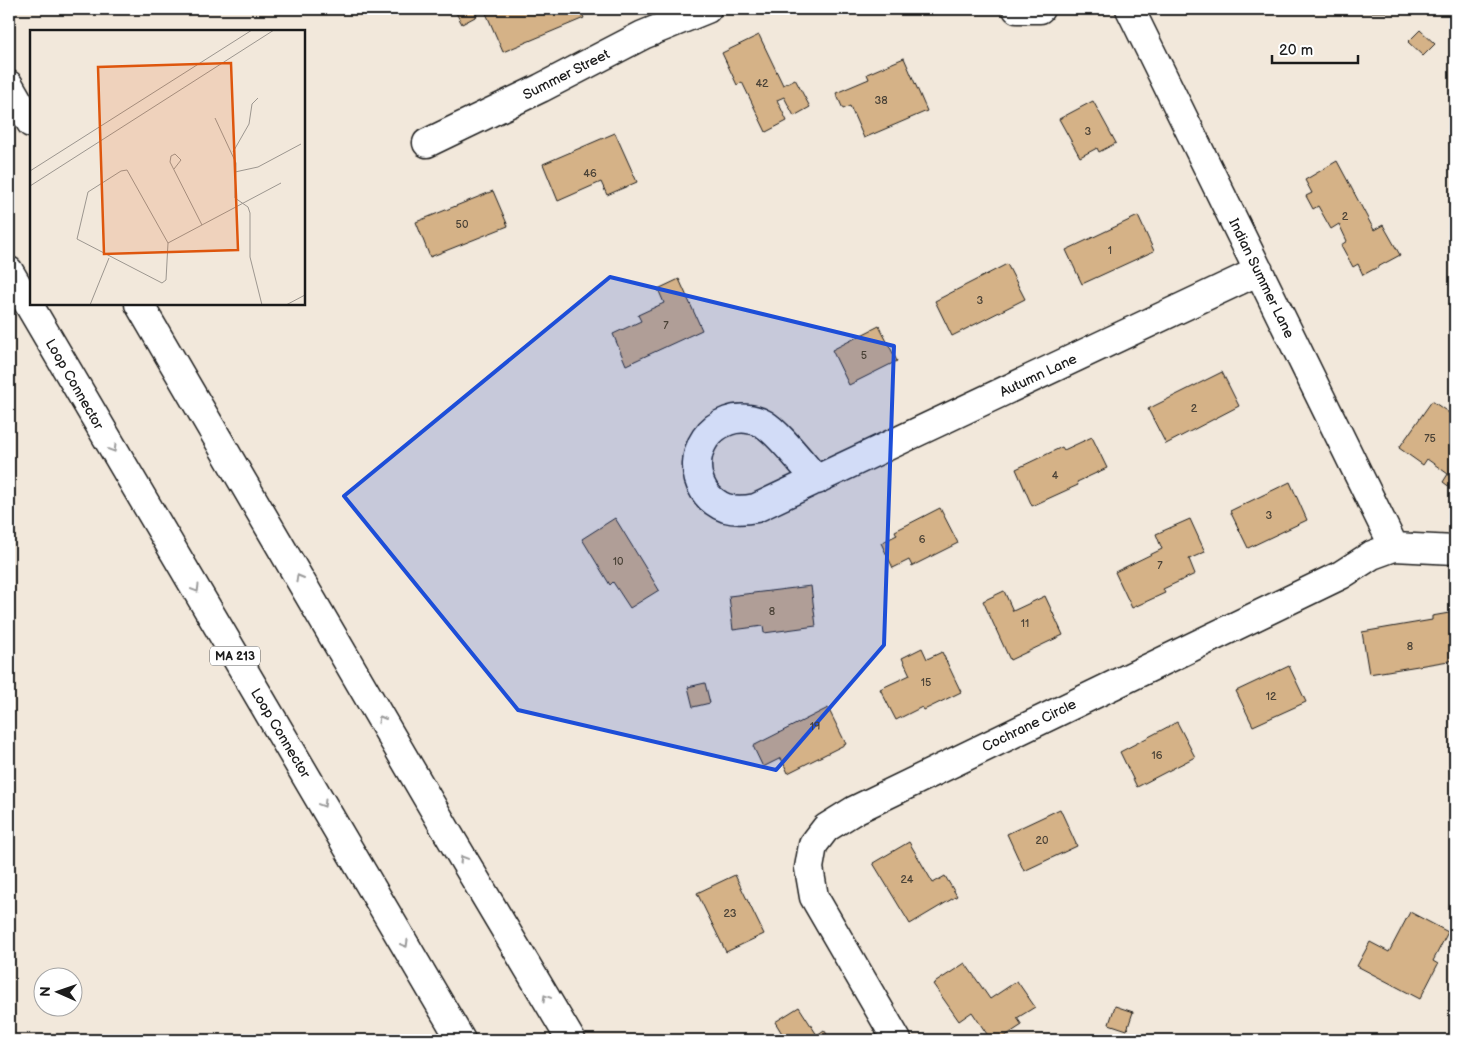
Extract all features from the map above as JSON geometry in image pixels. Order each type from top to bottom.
[{"type":"main road","name":"Summer Street","points":[[427,143],[701,9]]},
{"type":"main road","points":[[1017,9],[1040,9]]},
{"type":"main road","name":"Indian Summer Lane","points":[[1130,9],[1394,547]]},
{"type":"main road","points":[[9,85],[30,120]]},
{"type":"main road","name":"Loop Connector","points":[[9,271],[461,1040]]},
{"type":"main road","name":"Autumn Lane","points":[[817,480],[1259,271]]},
{"type":"main road","points":[[140,305],[446,830],[572,1040]]},
{"type":"main road","name":"Cochrane Circle","points":[[897,1040],[814,897],[808,868],[813,845],[826,828],[855,810],[1341,575],[1372,555],[1394,547],[1455,550]]},
{"type":"highlighted area","points":[[610,277],[894,346],[884,645],[776,770],[518,710],[344,496]]},
{"type":"building","points":[[454,9],[474,9],[477,16],[462,24]]},
{"type":"building","points":[[497,9],[580,9],[584,18],[503,52],[486,13]]},
{"type":"building","points":[[1329,9],[1411,9],[1411,12],[1329,12]]},
{"type":"building","points":[[1420,30],[1435,44],[1423,56],[1408,42]]},
{"type":"building","points":[[759,35],[783,85],[795,79],[810,107],[794,116],[784,97],[777,100],[787,121],[766,132],[742,82],[737,85],[722,53]]},
{"type":"building","points":[[904,58],[927,111],[864,138],[850,106],[843,109],[836,93],[869,79],[867,74]]},
{"type":"building","points":[[1093,101],[1116,143],[1099,152],[1097,148],[1080,157],[1059,119]]},
{"type":"building","points":[[615,133],[637,182],[607,195],[601,182],[558,201],[543,164]]},
{"type":"building","points":[[1337,161],[1374,230],[1383,225],[1400,255],[1363,275],[1358,264],[1353,267],[1341,245],[1347,241],[1339,224],[1331,229],[1318,206],[1313,209],[1306,196],[1312,193],[1305,180]]},
{"type":"building","points":[[493,191],[508,226],[430,257],[416,222]]},
{"type":"building","points":[[1138,216],[1154,251],[1082,284],[1066,250]]},
{"type":"building","points":[[1007,264],[1025,299],[952,336],[935,301]]},
{"type":"building","points":[[679,279],[702,330],[626,365],[613,334],[641,321],[638,315],[664,303],[658,289]]},
{"type":"building","points":[[879,326],[897,361],[849,385],[832,350]]},
{"type":"building","points":[[1222,372],[1239,406],[1166,444],[1148,409]]},
{"type":"building","points":[[1432,401],[1455,417],[1451,425],[1455,428],[1455,491],[1443,482],[1448,474],[1427,459],[1423,465],[1399,448]]},
{"type":"building","points":[[1092,437],[1107,468],[1077,482],[1078,485],[1032,506],[1016,469],[1062,447],[1064,450]]},
{"type":"building","points":[[1290,482],[1307,520],[1248,548],[1230,511]]},
{"type":"building","points":[[940,508],[958,543],[912,566],[909,560],[893,568],[881,543],[897,535],[895,531]]},
{"type":"building","points":[[615,518],[659,590],[630,608],[613,582],[610,585],[582,539]]},
{"type":"building","points":[[1190,519],[1205,552],[1189,559],[1195,574],[1163,589],[1165,593],[1132,608],[1115,572],[1162,549],[1156,534]]},
{"type":"building","points":[[811,586],[816,626],[764,633],[763,626],[733,630],[729,596]]},
{"type":"building","points":[[1004,591],[1013,611],[1045,596],[1063,635],[1010,660],[983,601]]},
{"type":"building","points":[[1455,612],[1455,660],[1369,674],[1362,632],[1432,620],[1432,616]]},
{"type":"building","points":[[922,648],[927,659],[942,652],[961,692],[924,710],[922,707],[896,720],[880,689],[910,675],[902,658]]},
{"type":"building","points":[[1289,666],[1306,702],[1253,726],[1236,691]]},
{"type":"building","points":[[705,683],[710,703],[693,707],[688,687]]},
{"type":"building","points":[[828,708],[846,744],[788,773],[781,758],[763,767],[753,746]]},
{"type":"building","points":[[1177,722],[1195,757],[1137,787],[1120,752]]},
{"type":"building","points":[[1060,809],[1077,846],[1024,871],[1007,834]]},
{"type":"building","points":[[909,842],[933,883],[945,876],[957,896],[910,924],[873,863]]},
{"type":"building","points":[[735,875],[764,934],[726,952],[697,893]]},
{"type":"building","points":[[1410,912],[1448,932],[1433,961],[1438,964],[1420,999],[1357,966],[1370,942],[1389,952]]},
{"type":"building","points":[[965,963],[990,999],[1017,981],[1035,1007],[1017,1018],[1022,1025],[999,1040],[991,1040],[972,1012],[959,1021],[933,984]]},
{"type":"building","points":[[1115,1006],[1133,1012],[1127,1030],[1109,1024]]},
{"type":"building","points":[[799,1007],[817,1035],[824,1030],[831,1040],[786,1040],[775,1022]]}]
